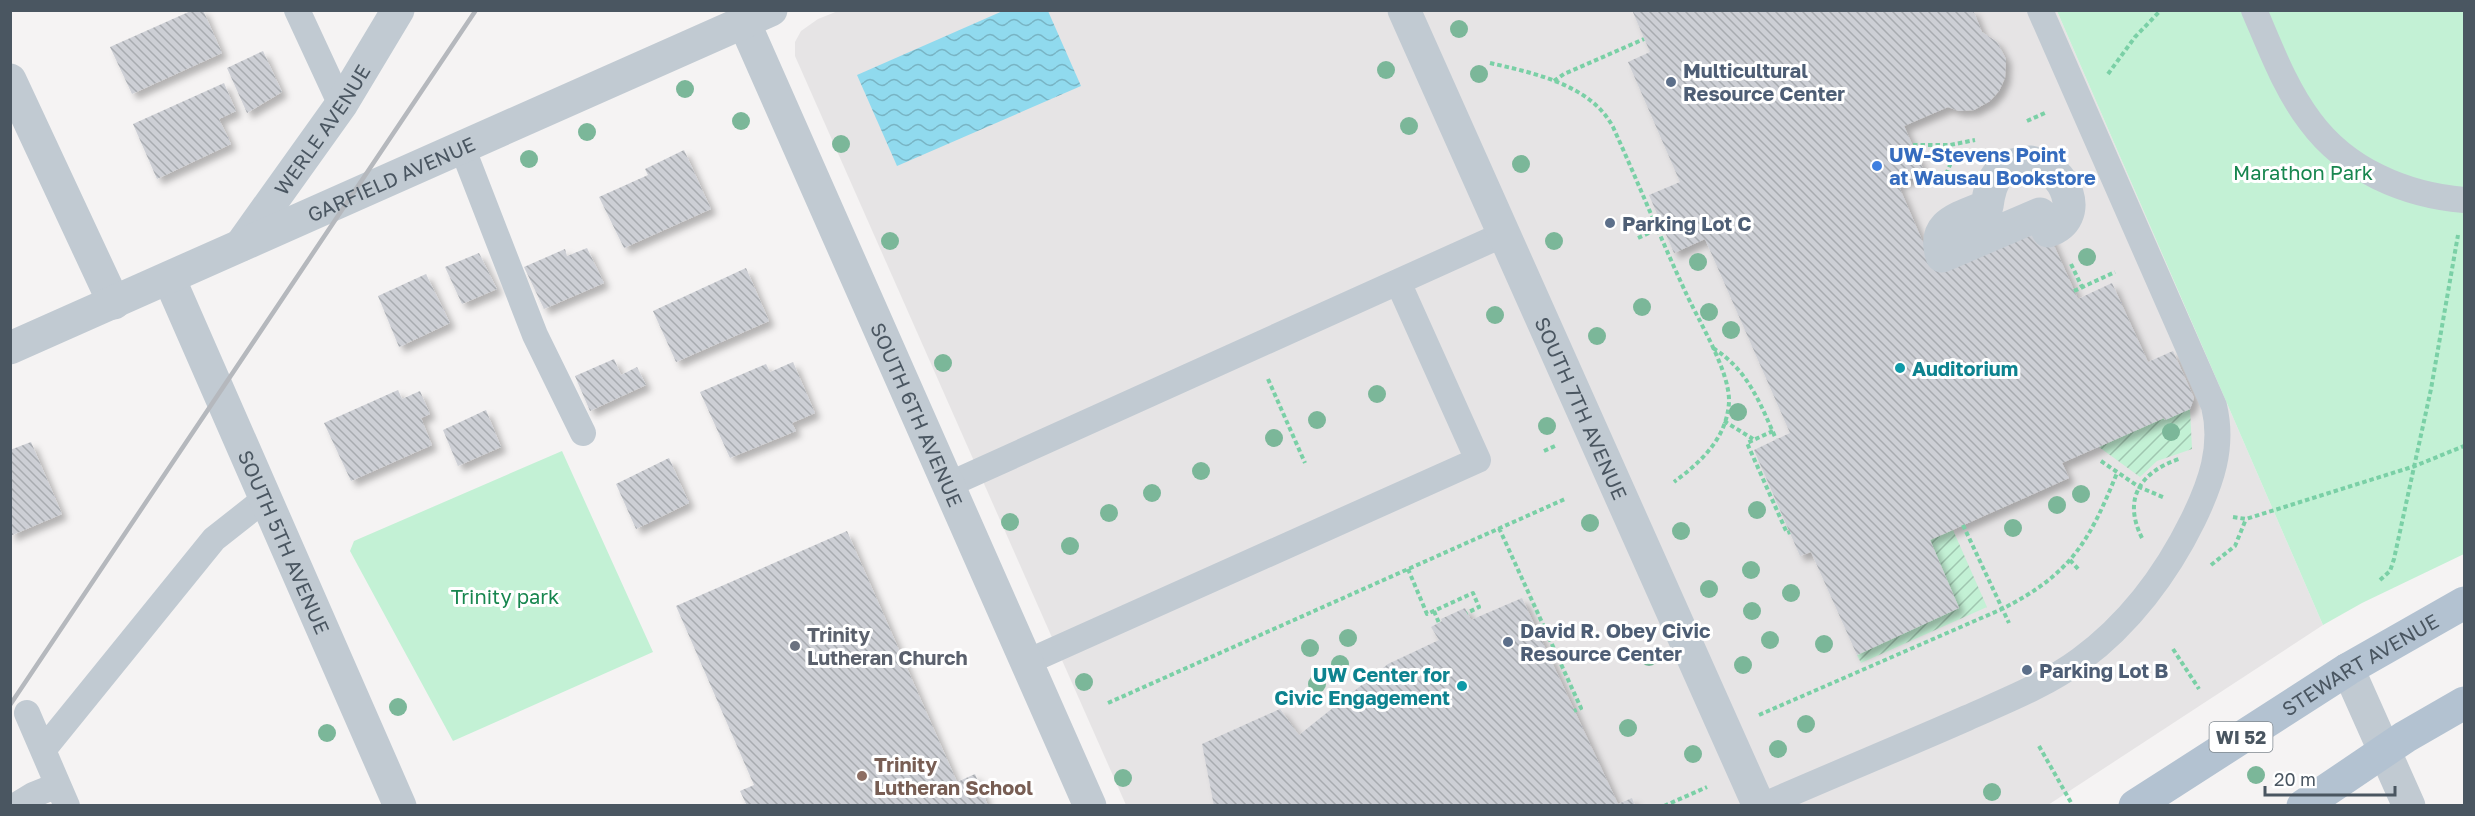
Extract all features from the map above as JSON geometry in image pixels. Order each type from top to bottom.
[{"type":"main road","name":"STEWART AVENUE","points":[[2135,806],[2348,669],[2464,603]]},
{"type":"main road","points":[[2302,806],[2384,750],[2464,703]]},
{"type":"street","name":"WERLE AVENUE","points":[[241,246],[341,105],[399,10]]},
{"type":"street","name":"SOUTH 7TH AVENUE","points":[[1404,10],[1761,806]]},
{"type":"street","name":"GARFIELD AVENUE","points":[[10,348],[758,16]]},
{"type":"street","name":"SOUTH 6TH AVENUE","points":[[758,16],[948,485],[1090,806]]},
{"type":"street","points":[[10,80],[114,303]]},
{"type":"street","name":"SOUTH 5TH AVENUE","points":[[169,278],[400,806]]},
{"type":"street","points":[[2348,669],[2409,806]]},
{"type":"lane","points":[[297,10],[341,105]]},
{"type":"lane","points":[[1761,806],[1988,709],[2048,680],[2074,664],[2109,635],[2140,602],[2169,564],[2198,511],[2218,450],[2219,429],[2214,406],[2040,10]]},
{"type":"lane","points":[[2254,10],[2281,71],[2302,109],[2339,152],[2366,171],[2401,187],[2449,198],[2462,212]]},
{"type":"lane","points":[[462,147],[535,335],[583,433]]},
{"type":"lane","points":[[948,485],[1504,234]]},
{"type":"lane","points":[[1027,662],[1478,460],[1398,282]]},
{"type":"lane","points":[[43,750],[214,539],[266,498]]},
{"type":"lane","points":[[15,806],[33,795],[62,795],[27,713]]},
{"type":"path","points":[[2101,83],[2135,38],[2161,10]]},
{"type":"path","points":[[1554,81],[1564,74],[1644,39]]},
{"type":"path","points":[[1490,63],[1532,72],[1595,103],[1606,115],[1660,228],[1712,347],[1728,391],[1728,408],[1719,436],[1694,467],[1674,482]]},
{"type":"path","points":[[2380,580],[2390,571],[2394,559],[2415,466],[2462,212]]},
{"type":"path","points":[[1638,237],[1660,228]]},
{"type":"path","points":[[2074,291],[2103,277]]},
{"type":"path","points":[[1712,347],[1732,362],[1748,381],[1776,439]]},
{"type":"path","points":[[1279,404],[1305,463]]},
{"type":"path","points":[[1725,421],[1754,440]]},
{"type":"path","points":[[1773,431],[1748,442],[1787,533],[1790,532]]},
{"type":"path","points":[[2102,460],[2139,487],[2198,511],[2246,519],[2415,466],[2464,446]]},
{"type":"path","points":[[2145,541],[2140,537],[2136,516],[2136,494],[2139,487],[2153,470],[2186,456]]},
{"type":"path","points":[[1753,718],[2002,609],[2040,587],[2070,560],[2089,536],[2117,473]]},
{"type":"path","points":[[1108,703],[1565,499]]},
{"type":"path","points":[[2208,567],[2235,546],[2246,519]]},
{"type":"path","points":[[1963,525],[2009,623]]},
{"type":"path","points":[[1499,528],[1581,708],[1574,711]]},
{"type":"path","points":[[2070,560],[2080,571]]},
{"type":"path","points":[[1407,569],[1427,614],[1473,593],[1479,607],[1467,613]]},
{"type":"path","points":[[1356,584],[1359,591]]},
{"type":"path","points":[[1434,611],[1439,623]]},
{"type":"path","points":[[2173,649],[2199,689]]},
{"type":"path","points":[[2039,746],[2073,806]]},
{"type":"path","points":[[1664,806],[1717,783]]},
{"type":"shaded area","points":[[838,11],[2057,11],[2323,625],[2048,805],[1126,805],[795,56],[795,42],[801,31],[818,19]]},
{"type":"green space","name":"Marathon Park","points":[[2057,11],[2464,11],[2464,554],[2362,603],[2323,625]]},
{"type":"green space","points":[[2190,409],[2192,449],[2157,461],[2140,477],[2099,447],[2164,418],[2165,420]]},
{"type":"green space","name":"Trinity park","points":[[562,451],[653,652],[453,741],[350,551],[354,541]]},
{"type":"green space","points":[[1953,530],[1987,607],[1861,663],[1857,655],[1959,608],[1930,540]]},
{"type":"water","points":[[1005,10],[1048,11],[1081,86],[897,166],[857,75]]},
{"type":"building","points":[[193,10],[203,10],[222,53],[132,94],[110,47]]},
{"type":"building","points":[[1632,10],[1973,10],[1982,32],[1997,42],[2006,59],[2005,78],[1999,91],[1990,101],[1974,110],[1959,111],[1948,107],[1904,126],[1925,173],[1898,184],[1931,261],[2040,214],[2078,299],[2112,283],[2148,362],[2173,351],[2194,398],[2190,409],[2165,420],[2164,418],[2062,463],[2069,478],[1930,540],[1959,608],[1857,655],[1811,552],[1800,556],[1754,450],[1790,433],[1705,239],[1674,253],[1649,195],[1680,182],[1628,62],[1650,52]]},
{"type":"building","points":[[263,51],[282,92],[247,113],[227,68]]},
{"type":"building","points":[[224,83],[236,111],[219,119],[231,144],[157,179],[133,124]]},
{"type":"building","points":[[684,150],[711,209],[624,248],[599,197],[648,175],[645,169]]},
{"type":"building","points":[[587,248],[604,283],[544,309],[524,267],[565,249],[567,256]]},
{"type":"building","points":[[479,253],[497,289],[462,304],[445,267]]},
{"type":"building","points":[[746,268],[769,321],[676,362],[653,311]]},
{"type":"building","points":[[426,274],[450,323],[399,347],[378,296]]},
{"type":"building","points":[[614,359],[621,375],[637,367],[646,385],[590,411],[575,376]]},
{"type":"building","points":[[793,362],[815,413],[792,423],[796,431],[730,458],[700,392],[766,364],[770,372]]},
{"type":"building","points":[[398,390],[402,399],[420,391],[430,414],[421,418],[432,445],[351,481],[324,423]]},
{"type":"building","points":[[486,410],[501,447],[458,466],[443,430]]},
{"type":"building","points":[[31,442],[62,514],[10,536],[10,450]]},
{"type":"building","points":[[669,458],[689,503],[636,529],[616,484]]},
{"type":"building","name":"Trinity Lutheran Church","points":[[847,531],[957,782],[975,774],[988,806],[747,806],[740,791],[754,785],[676,606]]},
{"type":"building","name":"UW Center for Civic Engagement","points":[[1522,598],[1618,804],[1632,798],[1635,806],[1214,806],[1202,744],[1280,709],[1299,735],[1388,664],[1439,640],[1431,627],[1442,621],[1441,619],[1465,608],[1471,620]]},
{"type":"railway","points":[[10,705],[476,10]]},
{"type":"place","name":"Multicultural Resource Center","points":[[1671,82]]},
{"type":"place","name":"UW-Stevens Point at Wausau Bookstore","points":[[1877,166]]},
{"type":"place","name":"Parking Lot C","points":[[1610,223]]},
{"type":"place","name":"Auditorium","points":[[1900,368]]},
{"type":"place","name":"David R. Obey Civic Resource Center","points":[[1508,642]]},
{"type":"place","name":"Trinity Lutheran Church","points":[[795,646]]},
{"type":"place","name":"Parking Lot B","points":[[2027,670]]},
{"type":"place","name":"UW Center for Civic Engagement","points":[[1462,686]]},
{"type":"place","name":"Trinity Lutheran School","points":[[862,776]]}]
